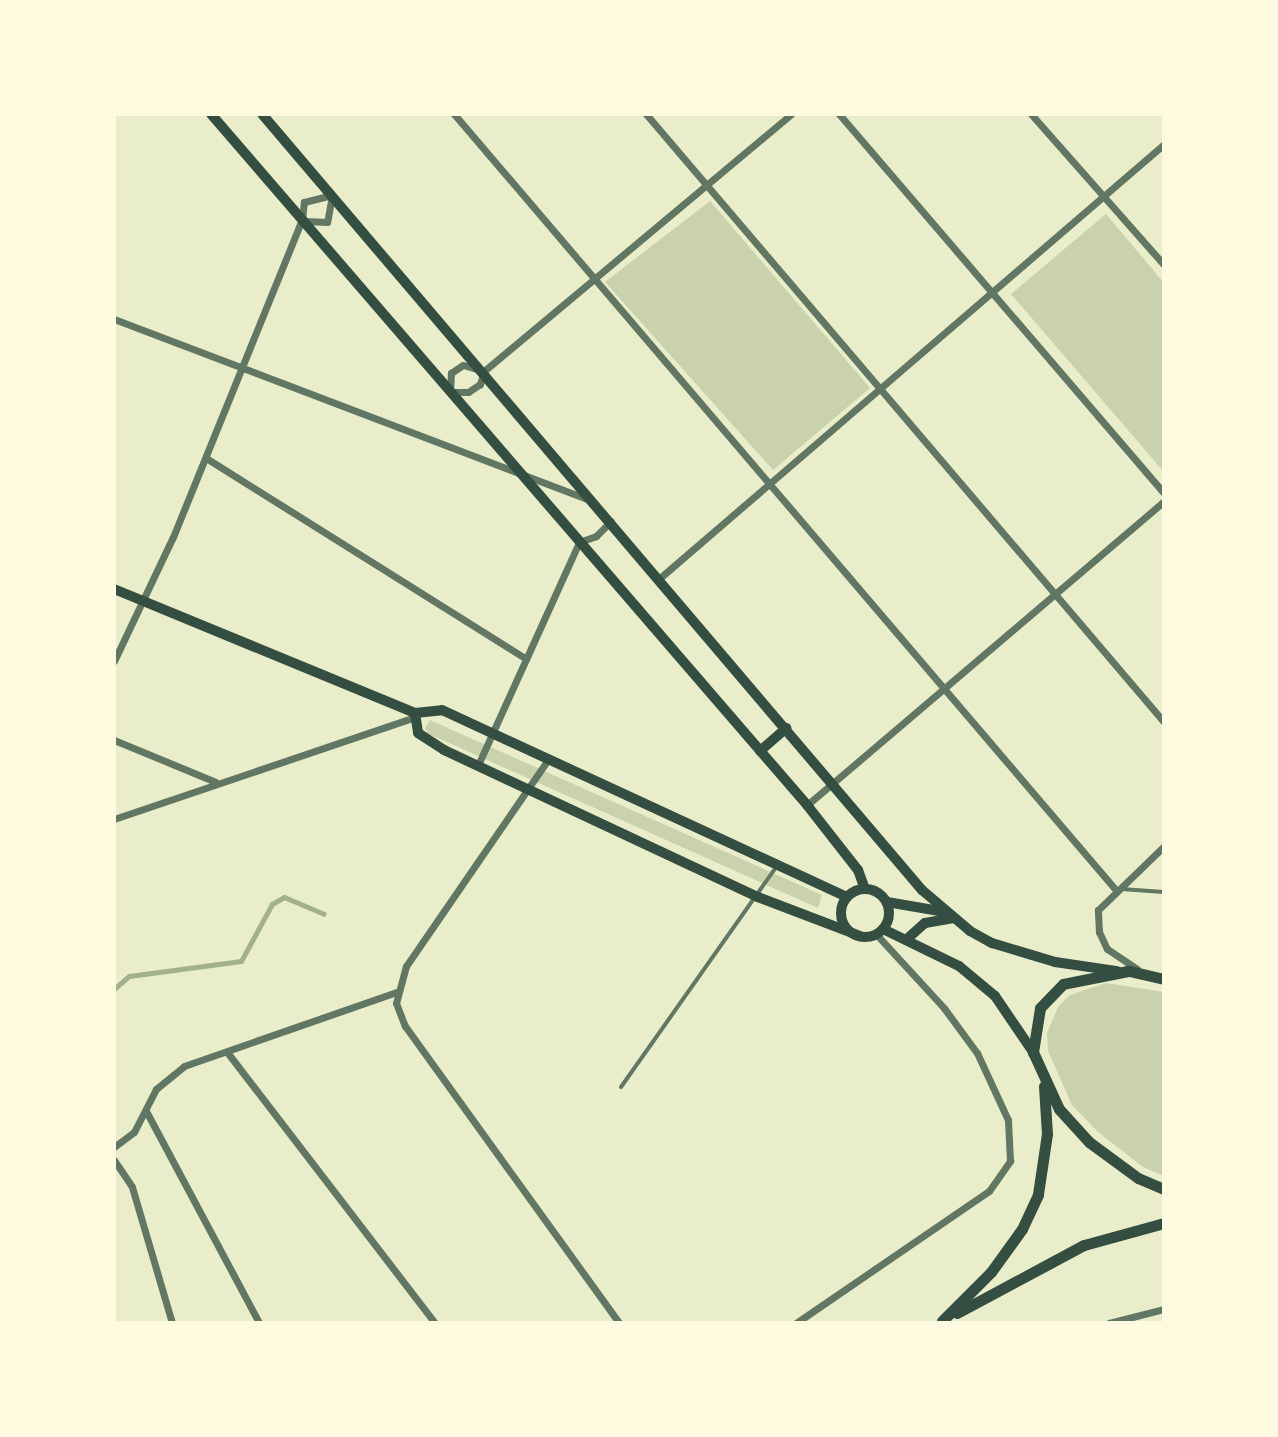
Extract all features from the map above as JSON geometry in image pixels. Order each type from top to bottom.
[{"type":"main road","points":[[211,114],[807,805],[858,870],[865,889],[887,902],[950,915]]},
{"type":"main road","points":[[262,114],[661,577],[831,783],[950,915],[970,931],[1022,954],[1164,979]]},
{"type":"main road","points":[[114,589],[414,716],[442,710],[847,897],[865,889]]},
{"type":"main road","points":[[414,716],[427,740],[758,897],[860,936],[880,931],[907,939],[959,966],[995,996],[1033,1052],[1044,1082],[1059,1109],[1089,1142],[1138,1178],[1164,1189]]},
{"type":"main road","points":[[760,751],[786,728]]},
{"type":"main road","points":[[847,897],[843,922],[860,936]]},
{"type":"main road","points":[[880,931],[889,915],[887,902]]},
{"type":"main road","points":[[907,939],[925,923],[950,915]]},
{"type":"main road","points":[[1033,1052],[1034,1027],[1049,995],[1078,977],[1117,971]]},
{"type":"main road","points":[[941,1322],[991,1272],[1022,1229],[1038,1194],[1047,1134],[1044,1082]]},
{"type":"main road","points":[[941,1322],[1084,1245],[1164,1223]]},
{"type":"street","points":[[454,114],[1115,889]]},
{"type":"street","points":[[646,114],[1164,722]]},
{"type":"street","points":[[484,371],[457,367],[450,392],[473,390],[484,371],[791,114]]},
{"type":"street","points":[[839,114],[990,295],[1164,493]]},
{"type":"street","points":[[1031,114],[1164,265]]},
{"type":"street","points":[[661,577],[767,481],[881,389],[1164,144]]},
{"type":"street","points":[[114,661],[206,458],[302,220],[306,200],[332,195],[327,222],[302,220]]},
{"type":"street","points":[[114,319],[596,503]]},
{"type":"street","points":[[206,458],[526,659]]},
{"type":"street","points":[[807,805],[1164,501]]},
{"type":"street","points":[[478,765],[579,542],[596,536],[611,521]]},
{"type":"street","points":[[114,819],[414,716]]},
{"type":"street","points":[[114,740],[216,783]]},
{"type":"street","points":[[547,761],[532,789],[417,950],[397,992],[405,1026],[619,1323]]},
{"type":"street","points":[[1142,973],[1107,949],[1099,932],[1098,910],[1115,889],[1164,846]]},
{"type":"street","points":[[796,1323],[989,1191],[1010,1161],[1008,1120],[977,1053],[880,931]]},
{"type":"street","points":[[114,1147],[134,1132],[167,1077],[184,1066],[397,992]]},
{"type":"street","points":[[227,1052],[435,1323]]},
{"type":"street","points":[[146,1111],[259,1323]]},
{"type":"street","points":[[114,1160],[132,1187],[172,1323]]},
{"type":"street","points":[[1109,1323],[1164,1309]]},
{"type":"lane","points":[[621,1087],[777,866]]},
{"type":"lane","points":[[1115,889],[1164,892]]},
{"type":"green space","points":[[710,201],[870,388],[773,470],[605,282]]},
{"type":"green space","points":[[1106,214],[1164,283],[1164,472],[1011,294]]},
{"type":"green space","points":[[430,720],[822,895],[818,908],[429,734],[425,728]]},
{"type":"green space","points":[[1106,983],[1164,992],[1164,1176],[1143,1167],[1098,1132],[1072,1105],[1048,1051],[1047,1033],[1058,1007],[1070,995]]},
{"type":"waterway","points":[[114,989],[129,976],[241,961],[272,904],[284,897],[324,914]]}]
